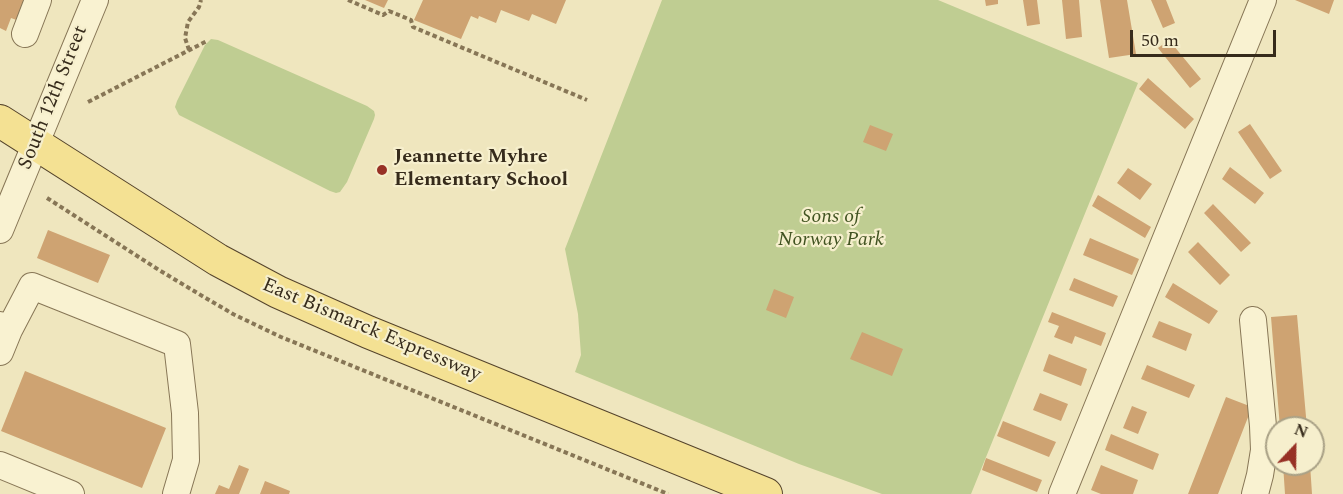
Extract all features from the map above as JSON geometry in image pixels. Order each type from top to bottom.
[{"type":"main road","name":"East Bismarck Expressway","points":[[0,122],[256,282],[359,328],[766,494]]},
{"type":"street","points":[[25,34],[38,0]]},
{"type":"street","name":"South 12th Street","points":[[0,230],[95,0]]},
{"type":"street","points":[[1062,494],[1263,0]]},
{"type":"street","points":[[3,336],[32,286],[177,344],[185,413],[186,460],[176,494]]},
{"type":"street","points":[[1253,320],[1264,450],[1255,494]]},
{"type":"street","points":[[0,465],[64,493]]},
{"type":"path","points":[[189,50],[185,38],[188,22],[199,7],[201,0]]},
{"type":"path","points":[[348,0],[383,15],[389,11],[411,20],[413,27],[587,100]]},
{"type":"path","points":[[88,102],[207,41]]},
{"type":"path","points":[[47,198],[233,314],[302,346],[668,494]]},
{"type":"green space","name":"Sons of Norway Park","points":[[662,0],[938,0],[1138,83],[971,494],[882,494],[799,464],[575,372],[581,355],[578,314],[565,249]]},
{"type":"green space","points":[[211,39],[218,40],[374,111],[374,119],[347,182],[340,192],[330,191],[179,115],[175,107],[177,101],[205,45]]},
{"type":"building","points":[[0,0],[30,0],[22,22],[11,18],[6,31],[0,28]]},
{"type":"building","points":[[365,0],[388,0],[384,8]]},
{"type":"building","points":[[423,0],[566,0],[556,24],[532,14],[529,21],[501,10],[496,23],[479,16],[478,19],[471,16],[461,39],[414,20]]},
{"type":"building","points":[[985,0],[998,0],[998,4],[986,6]]},
{"type":"building","points":[[1023,0],[1037,0],[1040,24],[1027,26]]},
{"type":"building","points":[[1062,0],[1079,0],[1082,37],[1066,39]]},
{"type":"building","points":[[1100,0],[1127,0],[1136,54],[1109,58]]},
{"type":"building","points":[[1151,0],[1166,0],[1175,23],[1163,28]]},
{"type":"building","points":[[1295,0],[1334,0],[1329,14]]},
{"type":"building","points":[[1169,40],[1201,79],[1190,88],[1158,48]]},
{"type":"building","points":[[1148,78],[1194,119],[1185,129],[1139,89]]},
{"type":"building","points":[[1250,124],[1282,171],[1270,179],[1238,132]]},
{"type":"building","points":[[870,125],[893,134],[886,151],[863,142]]},
{"type":"building","points":[[1230,167],[1264,193],[1255,204],[1222,179]]},
{"type":"building","points":[[1128,168],[1152,184],[1140,200],[1117,183]]},
{"type":"building","points":[[1098,195],[1151,227],[1145,238],[1092,206]]},
{"type":"building","points":[[1213,204],[1251,243],[1241,252],[1204,213]]},
{"type":"building","points":[[48,230],[110,255],[98,283],[37,258]]},
{"type":"building","points":[[1090,238],[1139,259],[1132,275],[1083,255]]},
{"type":"building","points":[[1198,242],[1230,275],[1220,285],[1188,252]]},
{"type":"building","points":[[1074,278],[1118,296],[1113,307],[1069,290]]},
{"type":"building","points":[[1173,283],[1218,311],[1209,324],[1165,297]]},
{"type":"building","points":[[774,289],[794,297],[786,318],[766,310]]},
{"type":"building","points":[[1052,312],[1106,333],[1101,346],[1075,336],[1072,344],[1054,337],[1059,326],[1048,322]]},
{"type":"building","points":[[1297,315],[1306,416],[1279,416],[1271,317]]},
{"type":"building","points":[[1159,321],[1192,334],[1186,351],[1152,337]]},
{"type":"building","points":[[862,332],[903,349],[892,376],[850,359]]},
{"type":"building","points":[[1049,354],[1087,369],[1081,386],[1043,371]]},
{"type":"building","points":[[1147,365],[1195,385],[1189,398],[1141,379]]},
{"type":"building","points":[[25,371],[166,428],[142,488],[1,431]]},
{"type":"building","points":[[1040,393],[1068,404],[1061,421],[1033,410]]},
{"type":"building","points":[[1226,397],[1252,407],[1218,494],[1188,494]]},
{"type":"building","points":[[1132,406],[1147,412],[1138,434],[1123,428]]},
{"type":"building","points":[[1003,421],[1056,442],[1049,457],[997,436]]},
{"type":"building","points":[[1111,434],[1159,454],[1153,470],[1105,450]]},
{"type":"building","points":[[986,458],[1042,480],[1037,492],[982,470]]},
{"type":"building","points":[[239,465],[249,469],[239,494],[215,494],[219,485],[229,489]]},
{"type":"building","points":[[1101,465],[1138,480],[1133,494],[1101,494],[1091,490]]},
{"type":"building","points":[[1284,476],[1311,476],[1312,494],[1285,494]]},
{"type":"building","points":[[265,481],[290,491],[289,494],[260,494]]},
{"type":"place","name":"Jeannette Myhre Elementary School","points":[[382,170]]}]
